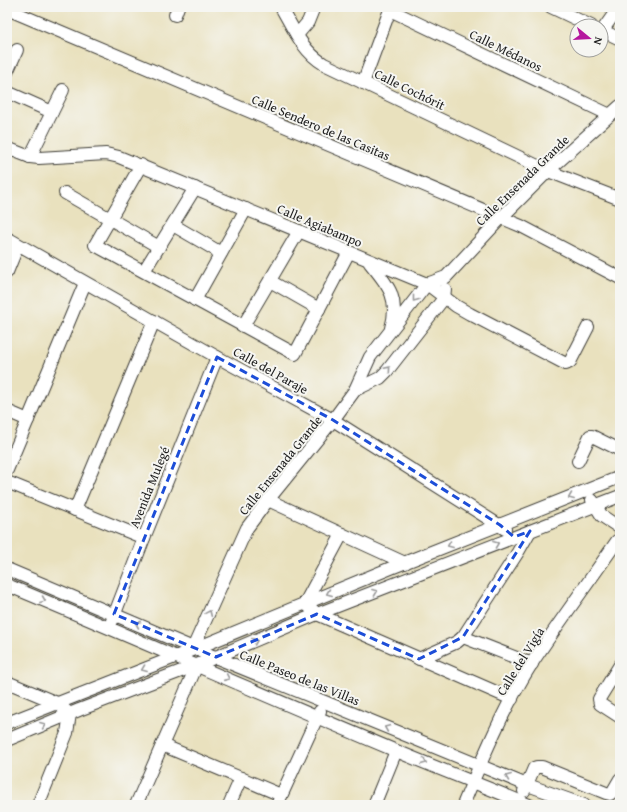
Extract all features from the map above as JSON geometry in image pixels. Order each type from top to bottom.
[{"type":"street","name":"Calle Cochórit","points":[[281,7],[297,35],[315,59],[548,171],[620,199]]},
{"type":"street","points":[[297,35],[308,22],[314,7]]},
{"type":"street","points":[[551,7],[574,18]]},
{"type":"street","points":[[608,18],[619,7]]},
{"type":"street","points":[[363,83],[390,8]]},
{"type":"street","name":"Calle Médanos","points":[[390,8],[610,115]]},
{"type":"street","name":"Calle Sendero de las Casitas","points":[[7,9],[535,232],[620,278]]},
{"type":"street","points":[[609,34],[620,40]]},
{"type":"street","points":[[7,72],[17,50]]},
{"type":"street","points":[[30,157],[63,90]]},
{"type":"street","points":[[7,92],[52,112]]},
{"type":"street","name":"Calle Ensenada Grande","points":[[193,648],[248,528],[268,500],[333,420],[355,390],[370,357],[427,284],[446,277],[501,218],[548,171],[620,106]]},
{"type":"street","name":"Calle Agiabampo","points":[[7,148],[30,157],[39,158],[106,154],[119,156],[427,284],[444,298],[470,314],[566,364],[570,362],[588,327]]},
{"type":"street","points":[[141,165],[95,245],[295,354],[349,252]]},
{"type":"street","points":[[144,271],[195,188]]},
{"type":"street","points":[[65,193],[159,247]]},
{"type":"street","points":[[195,300],[246,209]]},
{"type":"street","points":[[173,225],[221,253]]},
{"type":"street","points":[[243,326],[299,231]]},
{"type":"street","name":"Calle del Paraje","points":[[7,238],[217,357],[333,420],[500,525],[514,537]]},
{"type":"street","points":[[7,272],[18,245]]},
{"type":"street","points":[[368,260],[386,282],[392,294],[394,308],[390,332]]},
{"type":"street","points":[[444,298],[446,277]]},
{"type":"street","points":[[270,281],[319,309]]},
{"type":"street","points":[[7,470],[85,283]]},
{"type":"street","name":"Calle Ensenada Grande","points":[[355,390],[380,378],[387,371],[444,298]]},
{"type":"street","points":[[75,510],[154,321]]},
{"type":"street","name":"Avenida Mulegé","points":[[109,627],[217,357]]},
{"type":"street","points":[[7,411],[28,420]]},
{"type":"street","points":[[578,461],[590,436],[595,437],[620,450]]},
{"type":"street","points":[[7,723],[176,657],[193,648],[620,477]]},
{"type":"street","points":[[7,482],[144,538]]},
{"type":"street","points":[[587,490],[602,516],[620,528]]},
{"type":"street","points":[[7,740],[197,665],[317,614],[620,496]]},
{"type":"street","points":[[268,500],[405,563]]},
{"type":"street","points":[[419,659],[457,642],[463,637],[518,552],[530,530]]},
{"type":"street","points":[[305,603],[342,534]]},
{"type":"street","name":"Calle del Vigía","points":[[463,805],[479,766],[512,699],[532,664],[617,541]]},
{"type":"street","name":"Calle Paseo de las Villas","points":[[7,569],[193,648],[479,766],[584,805]]},
{"type":"street","points":[[7,585],[109,627],[317,718],[473,781],[522,804],[527,785],[534,768],[537,766],[610,794],[620,779]]},
{"type":"street","points":[[305,603],[317,614],[512,699]]},
{"type":"street","points":[[463,637],[532,664]]},
{"type":"street","points":[[136,805],[197,665]]},
{"type":"street","points":[[620,665],[598,702],[620,716]]},
{"type":"street","points":[[7,682],[57,703],[70,714]]},
{"type":"street","points":[[162,745],[241,778],[279,800],[324,702]]},
{"type":"street","points":[[38,805],[65,740],[70,714]]},
{"type":"street","points":[[374,805],[396,751]]},
{"type":"street","points":[[229,805],[241,778]]},
{"type":"highlighted area","points":[[217,357],[333,420],[500,525],[514,537],[530,531],[463,637],[419,659],[317,614],[216,657],[114,614]]}]
